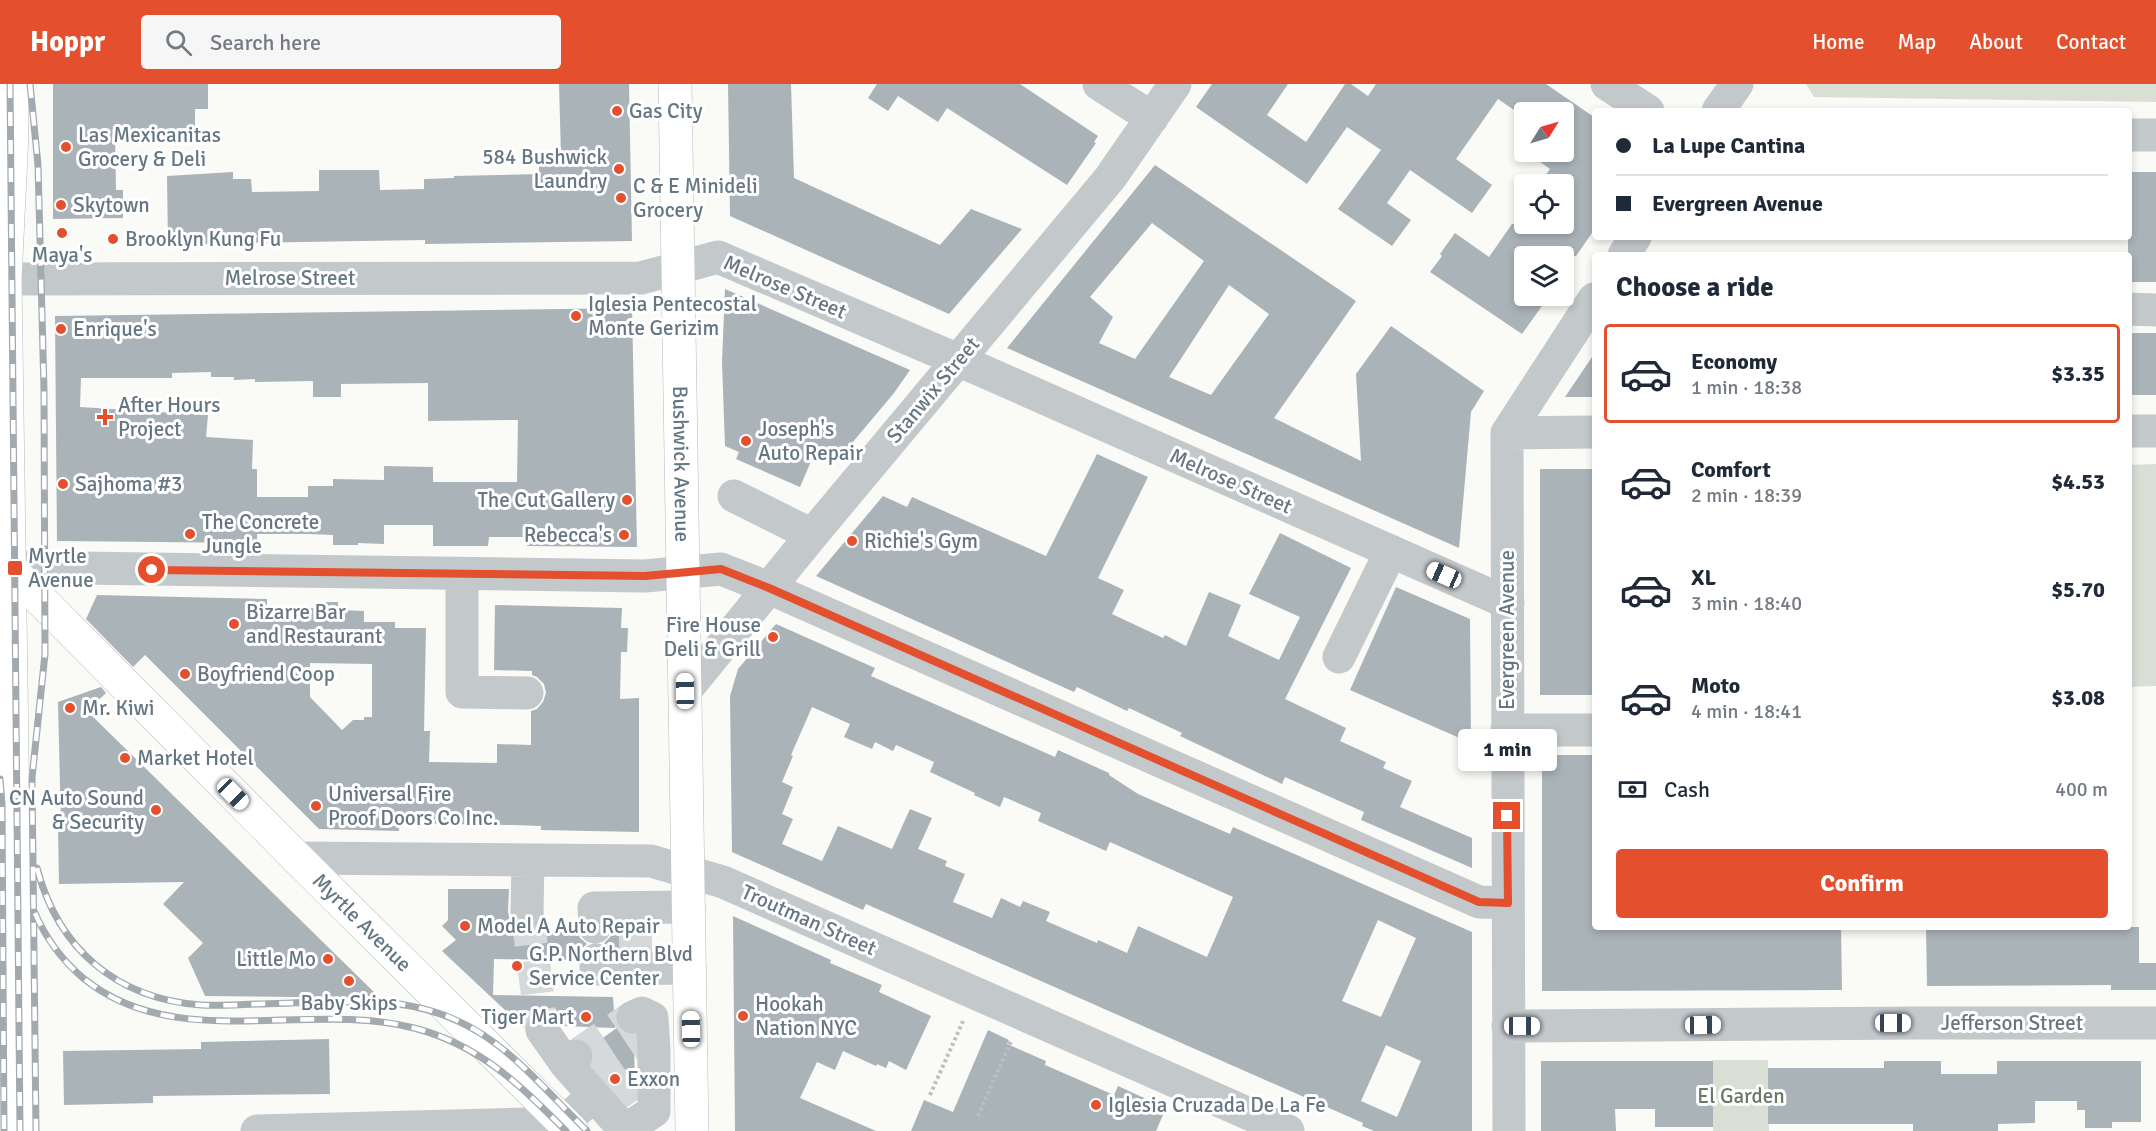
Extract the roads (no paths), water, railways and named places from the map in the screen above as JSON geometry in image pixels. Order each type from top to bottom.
[{"type":"main road","name":"Bushwick Avenue","points":[[675,84],[692,1121]]},
{"type":"main road","points":[[8,89],[4,563],[8,1010],[21,1131]]},
{"type":"main road","name":"Myrtle Avenue","points":[[4,563],[558,1118]]},
{"type":"street","points":[[1099,84],[1152,118]]},
{"type":"street","name":"Stanwix Street","points":[[685,691],[1110,178],[1175,84]]},
{"type":"street","points":[[1607,84],[1643,108]]},
{"type":"street","points":[[1720,108],[1737,84]]},
{"type":"street","points":[[2132,135],[2156,135]]},
{"type":"street","name":"Melrose Street","points":[[5,279],[640,278],[718,257],[958,360],[1508,603]]},
{"type":"street","points":[[1507,433],[1592,302]]},
{"type":"street","points":[[2132,309],[2156,310]]},
{"type":"street","points":[[2132,431],[2156,431]]},
{"type":"street","points":[[1507,433],[1592,432]]},
{"type":"street","name":"Evergreen Avenue","points":[[1507,433],[1509,1131]]},
{"type":"street","points":[[734,496],[812,535]]},
{"type":"street","points":[[1339,657],[1391,551]]},
{"type":"street","points":[[4,563],[645,576],[721,569],[769,588],[1479,902],[1508,903]]},
{"type":"street","points":[[462,574],[462,692],[526,693]]},
{"type":"street","points":[[1507,730],[1592,730]]},
{"type":"street","name":"Troutman Street","points":[[297,858],[651,861],[723,882],[1288,1131]]},
{"type":"street","points":[[527,912],[528,861]]},
{"type":"street","points":[[594,861],[615,917],[689,907]]},
{"type":"street","points":[[620,964],[690,968]]},
{"type":"street","name":"Jefferson Street","points":[[1508,1026],[2156,1023]]},
{"type":"street","points":[[542,1030],[619,1083],[692,1121]]},
{"type":"street","points":[[257,1131],[558,1118],[619,1083],[691,1049]]},
{"type":"tunnel","points":[[527,912],[542,1030]]},
{"type":"tunnel","points":[[635,926],[636,960]]},
{"type":"tunnel","points":[[576,1056],[633,1017]]},
{"type":"tunnel","points":[[590,1077],[645,1040]]},
{"type":"tunnel","points":[[607,1101],[645,1075]]},
{"type":"railway","points":[[10,84],[20,1131]]},
{"type":"railway","points":[[30,84],[38,165],[44,390],[45,654],[32,778],[36,1131]]},
{"type":"railway","points":[[0,779],[4,1131]]},
{"type":"railway","points":[[37,868],[47,897],[60,923],[76,945],[95,965],[143,992],[171,1001],[201,1005],[380,1002],[415,1007],[446,1016],[473,1028],[497,1044],[541,1084],[587,1131]]},
{"type":"railway","points":[[35,913],[49,940],[68,964],[83,978],[119,1001],[159,1014],[200,1020],[330,1019],[373,1021],[414,1028],[438,1035],[479,1056],[515,1083],[566,1131]]},
{"type":"place","name":"Gas City","points":[[617,111]]},
{"type":"place","name":"Las Mexicanitas Grocery & Deli","points":[[66,147]]},
{"type":"place","name":"584 Bushwick Laundry","points":[[619,169]]},
{"type":"place","name":"C & E Minideli Grocery","points":[[621,198]]},
{"type":"place","name":"Skytown","points":[[61,205]]},
{"type":"place","name":"Maya's","points":[[62,233]]},
{"type":"place","name":"Brooklyn Kung Fu","points":[[113,239]]},
{"type":"place","name":"Iglesia Pentecostal Monte Gerizim","points":[[576,316]]},
{"type":"place","name":"Enrique's","points":[[61,329]]},
{"type":"place","name":"After Hours Project","points":[[105,417]]},
{"type":"place","name":"Joseph's Auto Repair","points":[[746,441]]},
{"type":"place","name":"Sajhoma #3","points":[[63,484]]},
{"type":"place","name":"The Cut Gallery","points":[[627,500]]},
{"type":"place","name":"The Concrete Jungle","points":[[190,534]]},
{"type":"place","name":"Rebecca's","points":[[624,535]]},
{"type":"place","name":"Richie's Gym","points":[[852,541]]},
{"type":"place","name":"Myrtle Avenue","points":[[15,568]]},
{"type":"place","name":"Bizarre Bar and Restaurant","points":[[234,624]]},
{"type":"place","name":"Fire House Deli & Grill","points":[[773,637]]},
{"type":"place","name":"Boyfriend Coop","points":[[185,674]]},
{"type":"place","name":"Mr. Kiwi","points":[[70,708]]},
{"type":"place","name":"Market Hotel","points":[[125,758]]},
{"type":"place","name":"Universal Fire Proof Doors Co Inc.","points":[[316,806]]},
{"type":"place","name":"CN Auto Sound & Security","points":[[156,810]]},
{"type":"place","name":"Model A Auto Repair","points":[[465,926]]},
{"type":"place","name":"Little Mo","points":[[328,959]]},
{"type":"place","name":"G.P. Northern Blvd Service Center","points":[[517,966]]},
{"type":"place","name":"Baby Skips","points":[[349,981]]},
{"type":"place","name":"Hookah Nation NYC","points":[[743,1016]]},
{"type":"place","name":"Tiger Mart","points":[[586,1017]]},
{"type":"place","name":"Exxon","points":[[615,1079]]},
{"type":"place","name":"Iglesia Cruzada De La Fe","points":[[1096,1105]]},
{"type":"park label","name":"El Garden","points":[[1741,1096]]}]
